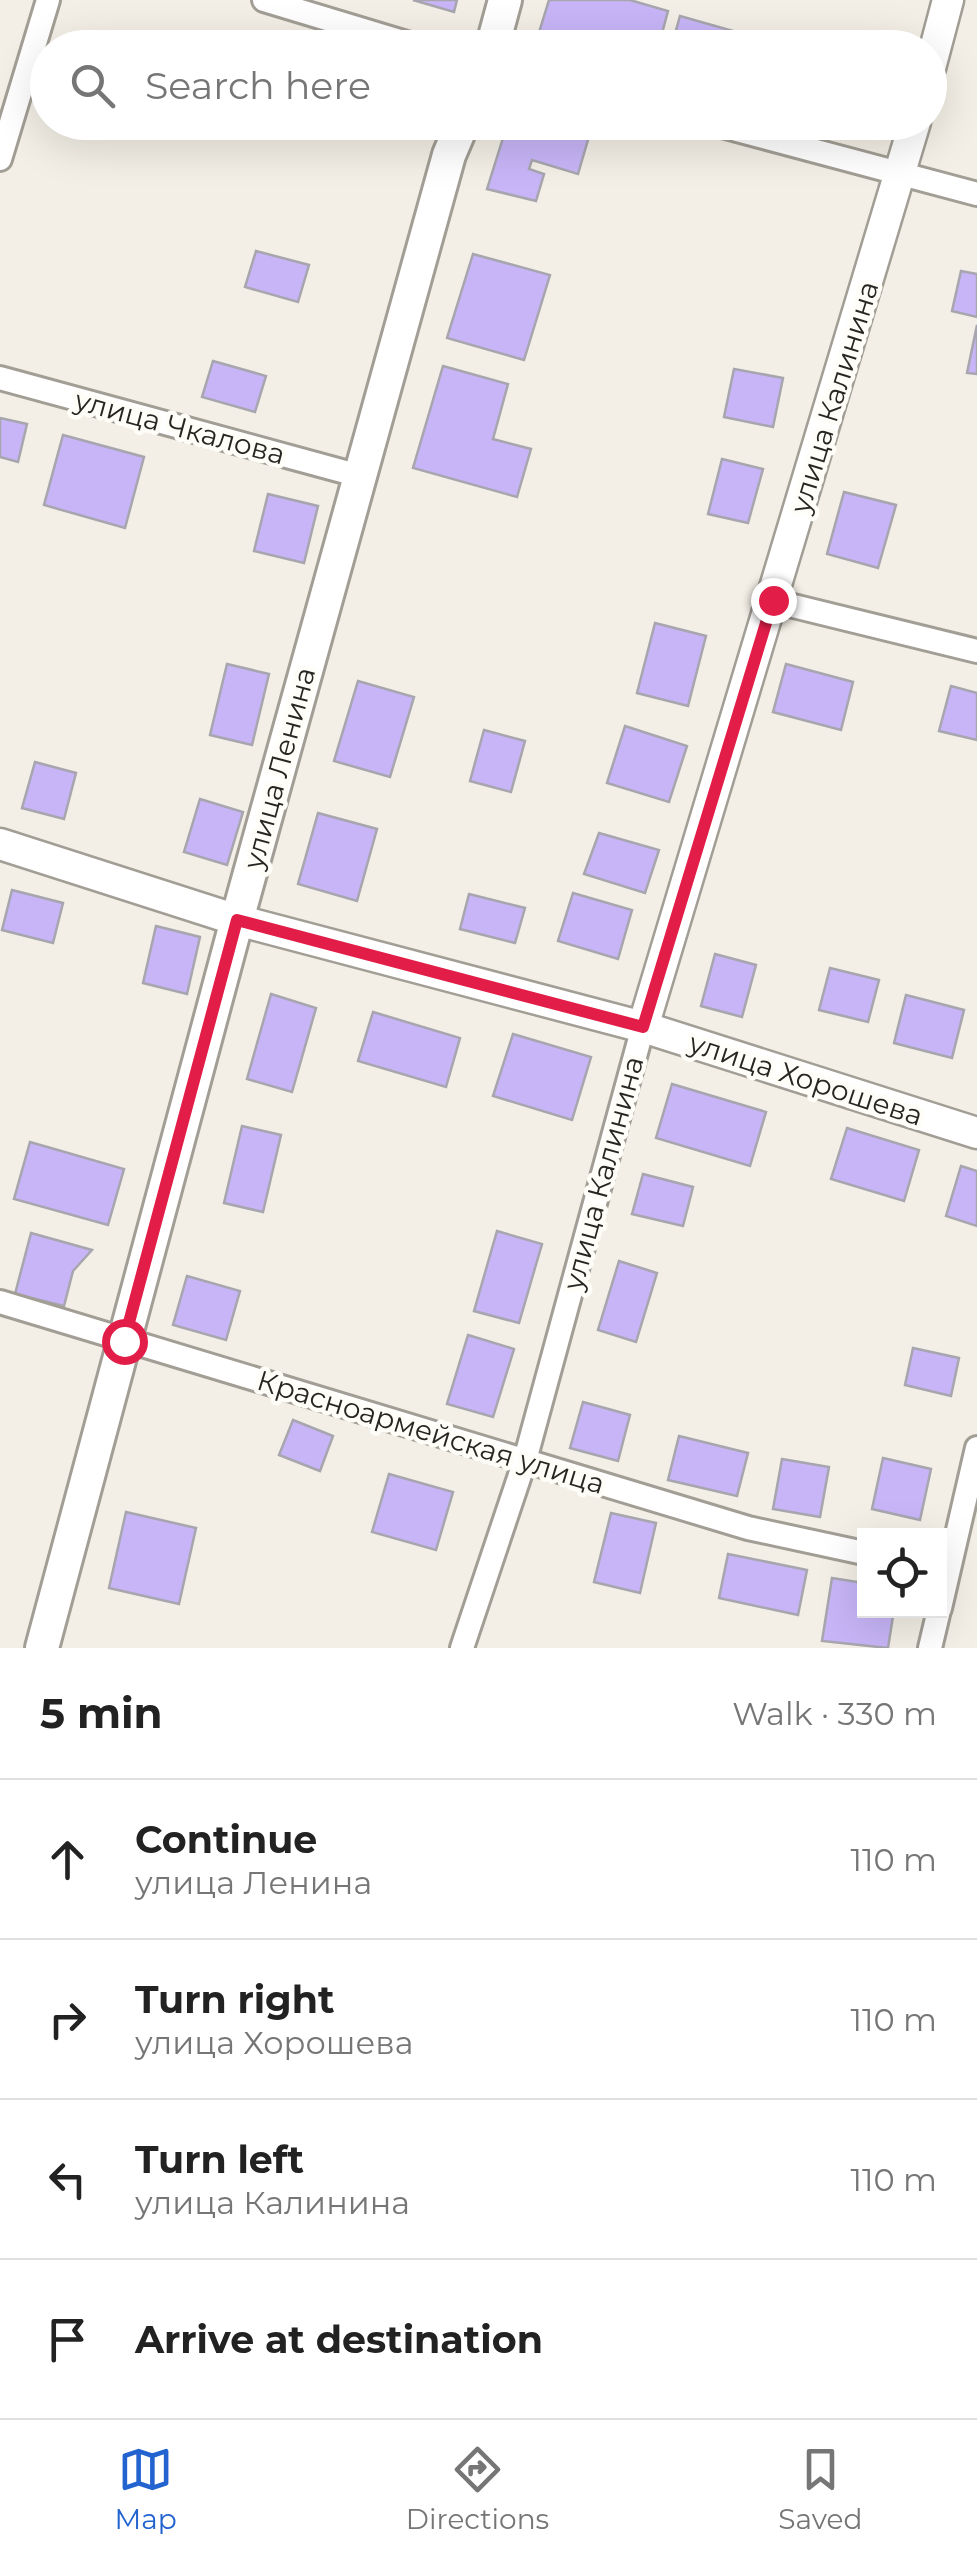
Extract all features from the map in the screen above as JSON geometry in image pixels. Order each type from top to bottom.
[{"type":"main road","points":[[497,30],[505,0]]},
{"type":"main road","name":"улица Ленина","points":[[42,1648],[237,920],[455,140]]},
{"type":"street","points":[[39,30],[48,0]]},
{"type":"street","points":[[264,0],[363,30]]},
{"type":"street","points":[[940,30],[948,0]]},
{"type":"street","points":[[0,159],[30,60]]},
{"type":"street","points":[[777,140],[977,194]]},
{"type":"street","name":"улица Калинина","points":[[462,1648],[525,1460],[643,1027],[909,140]]},
{"type":"street","name":"улица Чкалова","points":[[0,378],[360,476]]},
{"type":"street","points":[[773,600],[977,651]]},
{"type":"street","name":"улица Хорошева","points":[[0,844],[237,920],[643,1027],[977,1133]]},
{"type":"street","name":"Красноармейская улица","points":[[0,1302],[748,1528],[857,1551]]},
{"type":"street","points":[[947,1559],[977,1448]]},
{"type":"street","points":[[930,1648],[937,1618]]},
{"type":"building","points":[[413,0],[457,0],[454,12]]},
{"type":"building","points":[[549,0],[630,0],[668,11],[663,30],[540,30]]},
{"type":"building","points":[[680,16],[729,30],[676,30]]},
{"type":"building","points":[[502,140],[588,140],[578,174],[532,160],[529,169],[544,174],[536,201],[487,189]]},
{"type":"building","points":[[256,251],[309,265],[298,302],[245,287]]},
{"type":"building","points":[[473,254],[550,275],[524,360],[447,338]]},
{"type":"building","points":[[961,271],[977,274],[977,317],[952,311]]},
{"type":"building","points":[[977,325],[977,374],[967,373]]},
{"type":"building","points":[[213,361],[266,376],[255,412],[202,397]]},
{"type":"building","points":[[443,366],[508,384],[493,439],[531,449],[517,497],[413,468]]},
{"type":"building","points":[[734,369],[783,378],[773,427],[724,417]]},
{"type":"building","points":[[0,418],[27,424],[18,462],[0,457]]},
{"type":"building","points":[[63,435],[144,457],[125,528],[44,505]]},
{"type":"building","points":[[722,459],[763,469],[748,523],[708,514]]},
{"type":"building","points":[[844,492],[896,505],[878,568],[827,554]]},
{"type":"building","points":[[268,494],[318,506],[304,563],[254,551]]},
{"type":"building","points":[[655,623],[706,636],[688,706],[637,693]]},
{"type":"building","points":[[227,664],[269,674],[252,745],[210,735]]},
{"type":"building","points":[[786,664],[853,682],[841,730],[773,712]]},
{"type":"building","points":[[358,681],[414,697],[390,777],[334,761]]},
{"type":"building","points":[[951,686],[977,693],[977,740],[939,731]]},
{"type":"building","points":[[625,726],[687,746],[669,802],[607,783]]},
{"type":"building","points":[[484,730],[525,741],[511,792],[470,781]]},
{"type":"building","points":[[35,762],[76,773],[64,819],[22,808]]},
{"type":"building","points":[[200,799],[243,812],[227,865],[184,852]]},
{"type":"building","points":[[318,813],[377,829],[357,901],[298,884]]},
{"type":"building","points":[[599,833],[659,850],[645,893],[584,874]]},
{"type":"building","points":[[12,890],[63,903],[53,943],[2,930]]},
{"type":"building","points":[[573,893],[632,910],[618,959],[558,941]]},
{"type":"building","points":[[469,894],[525,908],[515,943],[460,929]]},
{"type":"building","points":[[156,926],[200,937],[187,994],[143,983]]},
{"type":"building","points":[[715,954],[756,965],[742,1017],[701,1006]]},
{"type":"building","points":[[830,968],[879,980],[868,1022],[819,1010]]},
{"type":"building","points":[[271,994],[316,1008],[292,1092],[247,1079]]},
{"type":"building","points":[[906,995],[964,1010],[952,1058],[894,1043]]},
{"type":"building","points":[[373,1012],[460,1038],[446,1087],[358,1061]]},
{"type":"building","points":[[513,1034],[591,1057],[572,1120],[493,1096]]},
{"type":"building","points":[[672,1084],[766,1112],[750,1166],[656,1138]]},
{"type":"building","points":[[242,1126],[281,1135],[263,1212],[224,1203]]},
{"type":"building","points":[[847,1128],[919,1150],[904,1201],[831,1179]]},
{"type":"building","points":[[30,1142],[124,1169],[108,1225],[14,1199]]},
{"type":"building","points":[[961,1166],[977,1171],[977,1226],[946,1216]]},
{"type":"building","points":[[643,1174],[693,1187],[683,1226],[632,1214]]},
{"type":"building","points":[[497,1231],[542,1244],[519,1323],[474,1311]]},
{"type":"building","points":[[31,1233],[92,1250],[73,1271],[64,1306],[15,1294]]},
{"type":"building","points":[[619,1261],[657,1273],[636,1342],[598,1330]]},
{"type":"building","points":[[187,1276],[240,1291],[226,1340],[173,1325]]},
{"type":"building","points":[[468,1335],[514,1349],[493,1417],[447,1404]]},
{"type":"building","points":[[913,1348],[959,1358],[951,1396],[905,1385]]},
{"type":"building","points":[[583,1402],[630,1415],[618,1461],[570,1448]]},
{"type":"building","points":[[293,1420],[333,1436],[320,1471],[279,1455]]},
{"type":"building","points":[[679,1436],[748,1453],[737,1496],[668,1480]]},
{"type":"building","points":[[883,1458],[931,1469],[920,1520],[872,1509]]},
{"type":"building","points":[[782,1459],[829,1467],[820,1517],[773,1509]]},
{"type":"building","points":[[389,1474],[453,1492],[436,1550],[372,1532]]},
{"type":"building","points":[[126,1512],[196,1528],[179,1604],[109,1588]]},
{"type":"building","points":[[611,1513],[656,1523],[640,1593],[594,1582]]},
{"type":"building","points":[[728,1554],[807,1570],[798,1615],[719,1598]]},
{"type":"building","points":[[832,1578],[857,1582],[857,1618],[893,1618],[888,1648],[822,1641]]},
{"type":"route","points":[[124,1341],[237,920],[643,1027],[773,600]]}]
